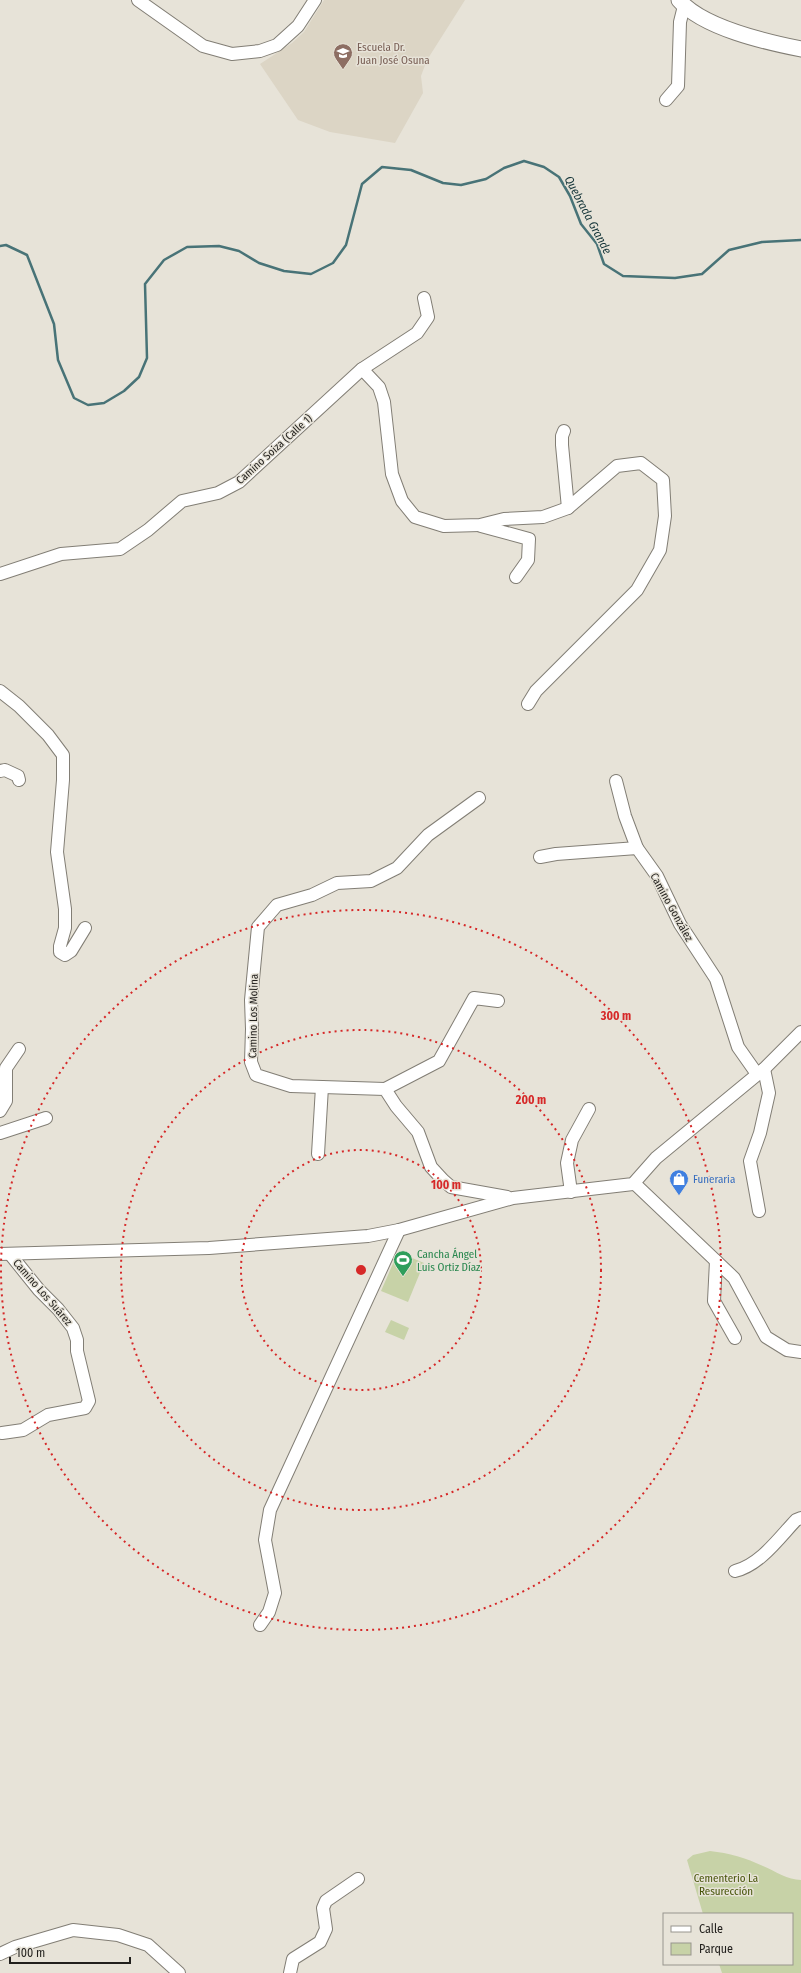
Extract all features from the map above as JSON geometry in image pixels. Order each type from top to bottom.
[{"type":"main road","points":[[686,4],[720,25],[749,37],[801,49]]},
{"type":"street","points":[[138,0],[203,46],[232,54],[260,51],[277,45],[298,26],[315,0]]},
{"type":"street","points":[[666,100],[678,86],[680,22],[686,4]]},
{"type":"street","name":"Camino Soiza (Calle 1)","points":[[0,574],[61,554],[120,549],[148,530],[182,501],[218,493],[239,482],[362,369],[418,333],[428,317],[424,298]]},
{"type":"street","points":[[362,369],[379,387],[384,402],[392,474],[402,501],[415,517],[444,526],[480,526],[529,539],[528,560],[516,577]]},
{"type":"street","points":[[564,431],[562,436],[562,445],[568,508]]},
{"type":"street","points":[[480,526],[504,519],[543,517],[568,508],[617,466],[641,463],[663,480],[665,516],[660,550],[638,590],[536,691],[528,704]]},
{"type":"street","points":[[0,691],[19,706],[48,734],[63,755],[63,780],[56,852],[65,909],[65,928],[60,946],[60,952],[65,955],[71,951],[85,928]]},
{"type":"street","points":[[0,771],[5,770],[18,776],[20,780]]},
{"type":"street","name":"Camino González","points":[[616,781],[624,816],[637,848],[657,876],[680,924],[716,979],[738,1047],[760,1072]]},
{"type":"street","name":"Camino Los Molina","points":[[385,1089],[291,1086],[256,1075],[251,1062],[251,1000],[258,926],[277,905],[312,895],[337,883],[371,881],[397,868],[428,835],[479,798]]},
{"type":"street","points":[[540,857],[556,854],[637,848]]},
{"type":"street","points":[[498,1000],[474,998],[439,1060],[385,1089],[396,1106],[418,1132],[431,1167],[451,1187],[512,1198]]},
{"type":"street","points":[[5,1254],[208,1248],[368,1236],[399,1230],[512,1198],[612,1188],[634,1183],[656,1158],[799,1040]]},
{"type":"street","points":[[0,1111],[6,1102],[6,1068],[19,1049]]},
{"type":"street","points":[[759,1211],[750,1162],[760,1133],[769,1093],[760,1072]]},
{"type":"street","points":[[318,1154],[322,1087]]},
{"type":"street","points":[[571,1192],[568,1163],[572,1140],[589,1108]]},
{"type":"street","points":[[0,1133],[46,1118]]},
{"type":"street","points":[[634,1183],[734,1278],[766,1337],[788,1350],[801,1352]]},
{"type":"street","points":[[260,1625],[268,1612],[275,1593],[265,1540],[270,1510],[399,1230]]},
{"type":"street","name":"Camino Los Suárez","points":[[2,1433],[23,1430],[48,1416],[85,1408],[89,1401],[77,1351],[77,1340],[73,1328],[58,1308],[5,1254]]},
{"type":"street","points":[[716,1261],[714,1301],[735,1338]]},
{"type":"street","points":[[735,1571],[746,1568],[772,1545],[796,1520],[801,1518]]},
{"type":"street","points":[[290,1973],[293,1959],[320,1942],[326,1929],[322,1908],[326,1901],[358,1879]]},
{"type":"street","points":[[0,1954],[15,1947],[73,1930],[118,1935],[148,1945],[179,1973]]},
{"type":"shaded area","name":"Escuela Dr. Juan José Osuna","points":[[324,0],[465,0],[427,60],[421,76],[423,93],[395,143],[330,132],[298,120],[260,64],[292,43],[304,32]]},
{"type":"green space","name":"Cancha Ángel Luis Ortiz Díaz","points":[[398,1252],[424,1263],[408,1302],[381,1291]]},
{"type":"green space","points":[[391,1320],[409,1328],[404,1340],[385,1332]]},
{"type":"green space","name":"Cementerio La Resurección","points":[[710,1851],[724,1853],[757,1863],[786,1877],[801,1880],[801,1973],[722,1973],[719,1965],[793,1965],[793,1913],[703,1913],[687,1860],[693,1855]]},
{"type":"waterway","name":"Quebrada Grande","points":[[0,246],[6,245],[27,255],[54,324],[58,360],[74,398],[88,405],[104,403],[124,391],[139,377],[147,358],[145,284],[164,260],[187,247],[219,246],[239,251],[259,263],[284,271],[311,274],[333,263],[346,245],[362,184],[382,167],[411,170],[443,183],[461,185],[486,179],[504,168],[524,161],[544,167],[559,177],[570,196],[581,224],[597,244],[604,264],[623,276],[675,278],[702,274],[729,250],[762,242],[801,240]]},
{"type":"place","name":"Escuela Dr. Juan José Osuna","points":[[343,70]]},
{"type":"place","name":"Funeraria","points":[[679,1196]]},
{"type":"place","name":"Cancha Ángel Luis Ortiz Díaz","points":[[403,1277]]}]
